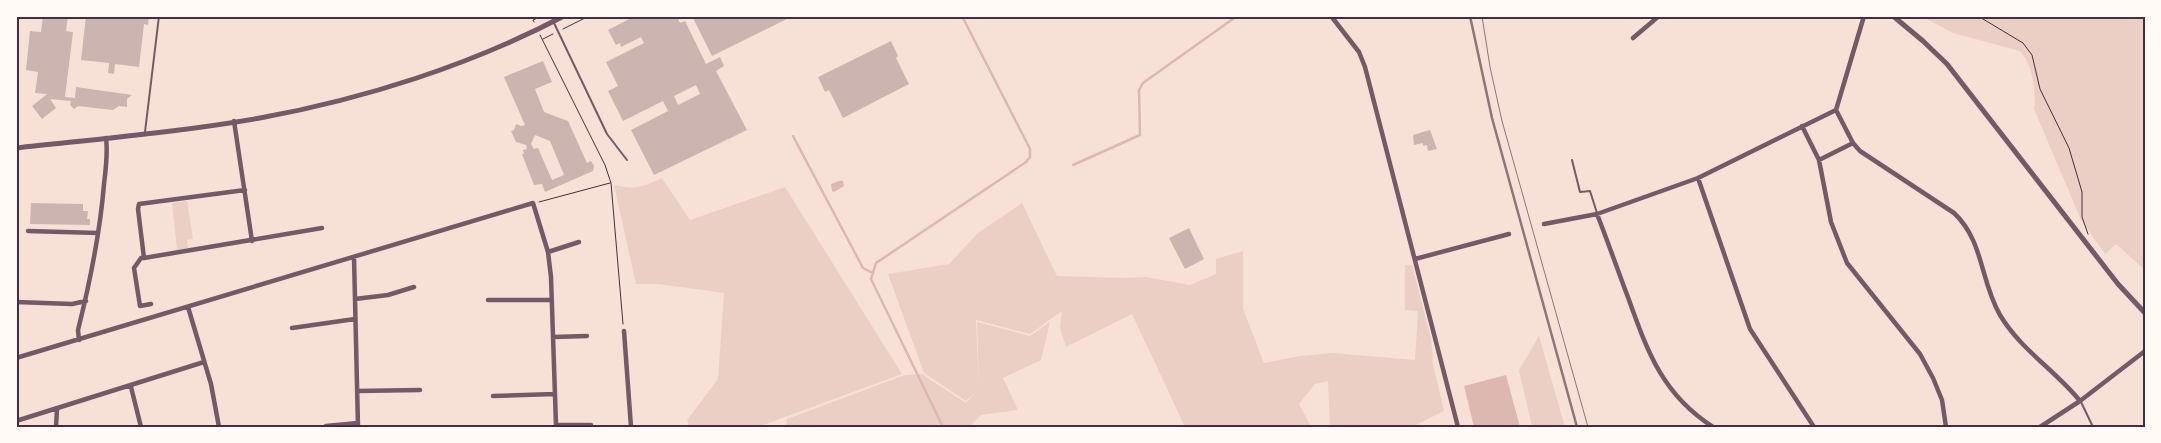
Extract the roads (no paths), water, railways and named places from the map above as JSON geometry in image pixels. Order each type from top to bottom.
[{"type":"street","points":[[16,148],[145,134],[260,118],[345,98],[409,80],[502,46],[564,16]]},
{"type":"street","points":[[1331,16],[1359,52],[1365,67],[1458,427]]},
{"type":"street","points":[[1633,38],[1659,16]]},
{"type":"street","points":[[1864,16],[1836,110],[1853,143],[1860,151],[1954,213],[1965,223],[1974,237],[1991,295],[2000,315],[2013,334],[2069,388],[2080,402]]},
{"type":"street","points":[[1892,16],[1923,41],[1953,71],[2118,284],[2145,313]]},
{"type":"street","points":[[1544,224],[1597,214],[1698,178],[1836,110]]},
{"type":"street","points":[[234,121],[252,241]]},
{"type":"street","points":[[1802,126],[1819,160],[1831,222],[1847,263],[1920,354],[1942,400],[1946,427]]},
{"type":"street","points":[[78,340],[78,330],[94,267],[108,150],[106,138]]},
{"type":"street","points":[[1819,160],[1853,143]]},
{"type":"street","points":[[1698,178],[1750,330],[1814,427]]},
{"type":"street","points":[[144,258],[139,204],[245,190]]},
{"type":"street","points":[[16,358],[534,203],[548,252],[552,300],[556,425],[591,424]]},
{"type":"street","points":[[1597,214],[1649,355],[1661,377],[1678,400],[1698,418],[1713,427]]},
{"type":"street","points":[[151,304],[140,306],[134,268],[141,258],[322,228]]},
{"type":"street","points":[[28,231],[98,233]]},
{"type":"street","points":[[1415,259],[1509,234]]},
{"type":"street","points":[[548,252],[579,242]]},
{"type":"street","points":[[326,426],[358,425],[354,257]]},
{"type":"street","points":[[355,299],[388,295],[414,287]]},
{"type":"street","points":[[488,300],[552,300]]},
{"type":"street","points":[[16,302],[72,304],[86,301]]},
{"type":"street","points":[[188,307],[211,384],[219,427]]},
{"type":"street","points":[[292,328],[355,319]]},
{"type":"street","points":[[624,331],[631,427]]},
{"type":"street","points":[[553,338],[587,336]]},
{"type":"street","points":[[2040,427],[2080,402],[2145,351]]},
{"type":"street","points":[[16,421],[204,362]]},
{"type":"street","points":[[131,386],[141,427]]},
{"type":"street","points":[[357,391],[420,390]]},
{"type":"street","points":[[493,396],[555,394]]},
{"type":"street","points":[[56,427],[57,409]]},
{"type":"lane","points":[[145,134],[159,16]]},
{"type":"lane","points":[[556,19],[558,32],[607,134],[627,160]]},
{"type":"lane","points":[[1572,160],[1580,192],[1590,191],[1597,214]]},
{"type":"lane","points":[[2080,402],[2093,427]]},
{"type":"waterway","points":[[943,427],[871,279],[876,263],[1026,162],[1030,157],[1030,149],[962,16]]},
{"type":"waterway","points":[[1073,165],[1140,135],[1139,90],[1143,83],[1237,16]]},
{"type":"waterway","points":[[793,136],[863,268],[873,273]]},
{"type":"tram line","points":[[1482,16],[1490,67],[1502,121],[1588,427]]},
{"type":"railway","points":[[1470,16],[1492,118],[1577,427]]}]
